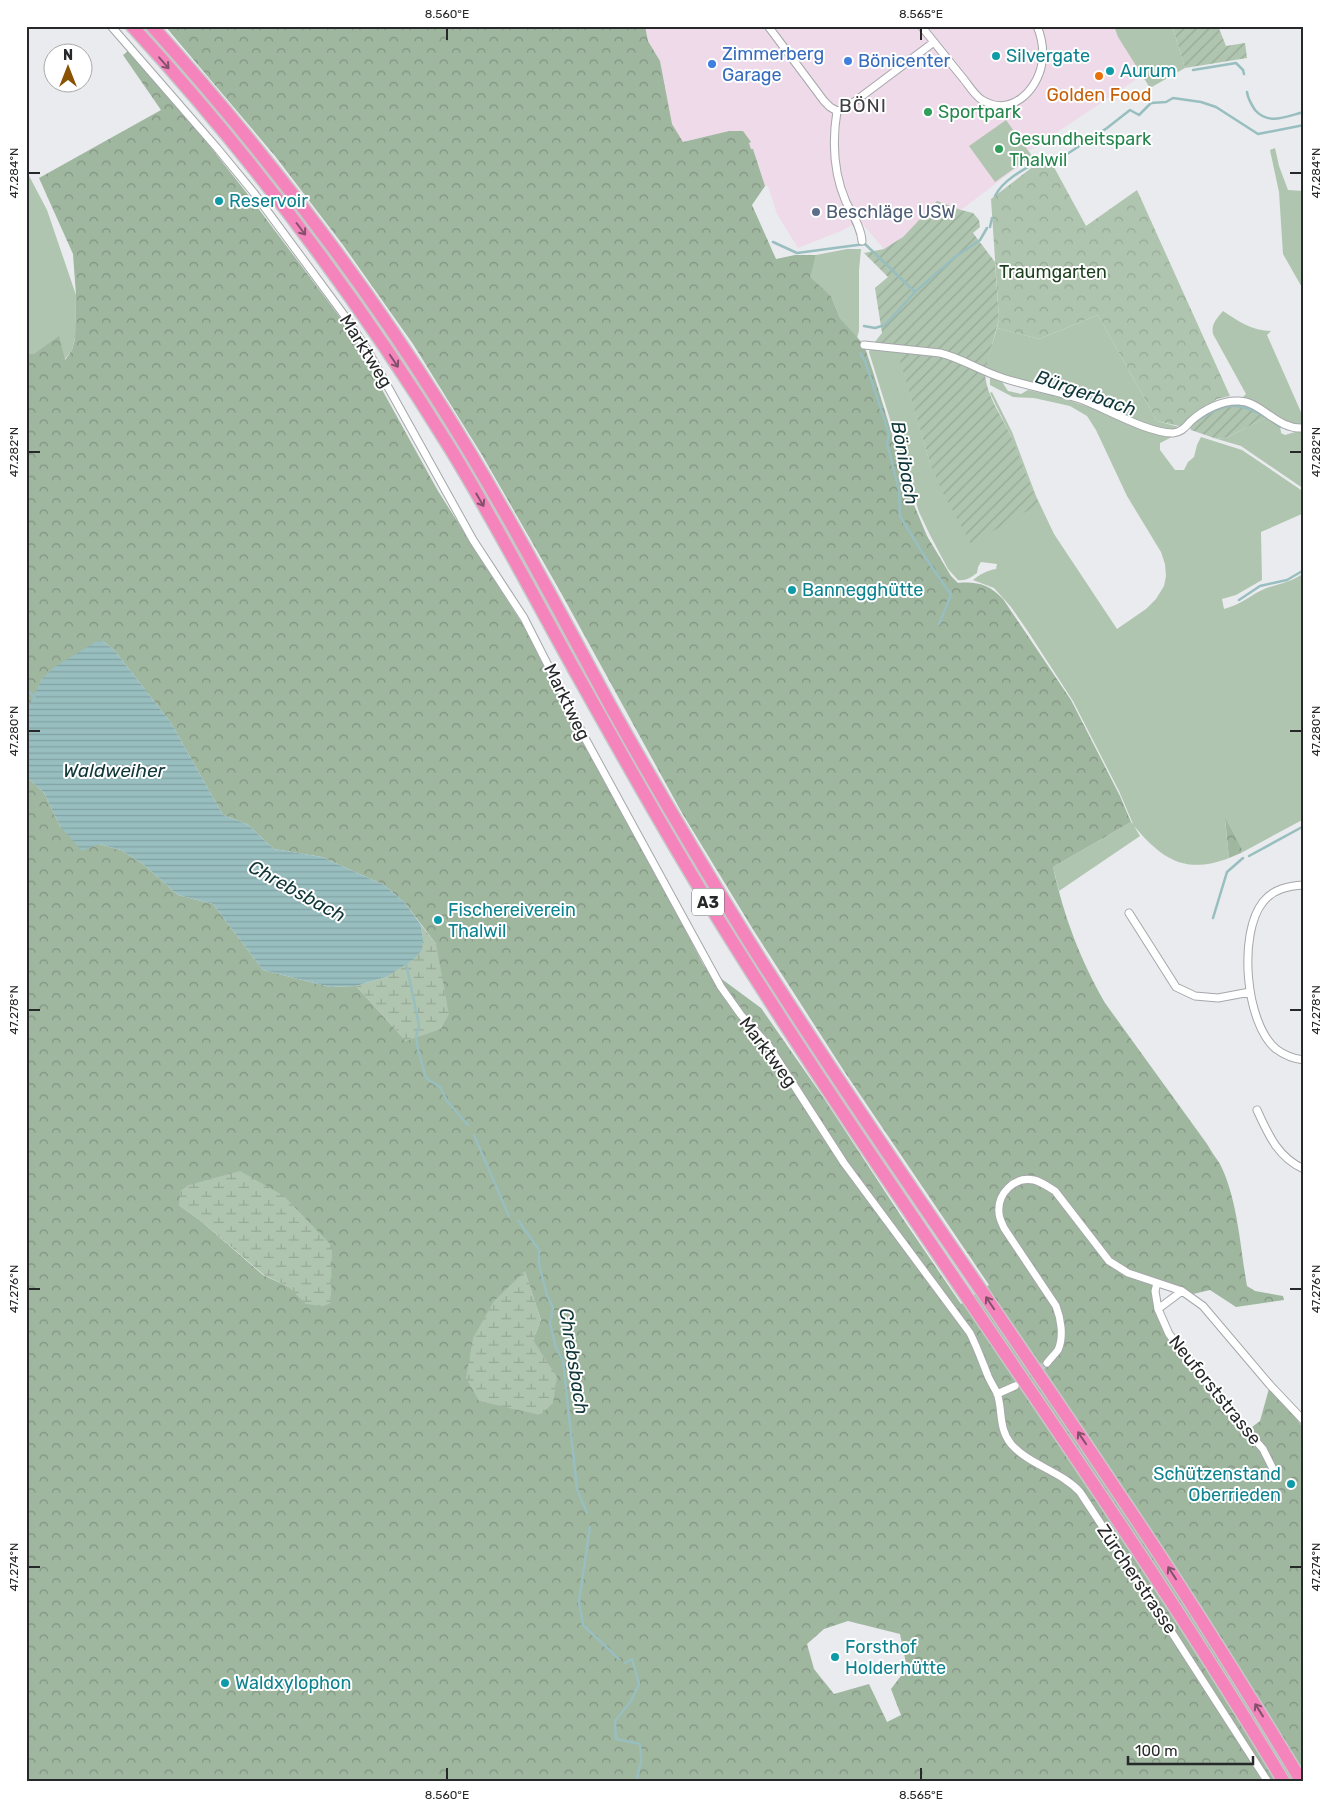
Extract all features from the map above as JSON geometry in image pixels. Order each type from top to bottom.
[{"type":"highway","name":"A3","points":[[132,26],[221,128],[281,203],[345,290],[408,382],[498,531],[658,819],[754,975],[896,1191],[1146,1561],[1240,1708],[1284,1782]]},
{"type":"highway","name":"A3","points":[[152,26],[234,121],[300,203],[416,366],[486,480],[656,786],[746,935],[900,1172],[1161,1557],[1302,1782]]},
{"type":"street","name":"Marktweg","points":[[111,26],[254,194],[347,319],[368,351],[473,540],[524,618],[586,740],[666,884],[714,976],[733,1006],[768,1046],[844,1163],[970,1333],[997,1394]]},
{"type":"street","points":[[768,26],[824,100],[830,107],[837,110],[846,108],[934,42]]},
{"type":"street","points":[[921,26],[979,98],[997,107],[1012,104],[1031,88],[1037,77],[1042,64],[1043,45],[1037,26]]},
{"type":"street","points":[[837,110],[834,147],[837,175],[862,241]]},
{"type":"street","points":[[864,346],[940,353],[953,356],[999,376],[1080,399],[1146,427],[1172,433],[1185,429],[1192,421],[1211,408],[1227,401],[1241,400],[1256,406],[1286,426],[1304,428]]},
{"type":"street","points":[[1304,885],[1282,888],[1263,901],[1258,908],[1248,940],[1247,969],[1250,992],[1261,1027],[1268,1040],[1284,1054],[1304,1060]]},
{"type":"street","points":[[1129,913],[1176,987],[1195,996],[1218,998],[1250,992]]},
{"type":"street","points":[[1257,1110],[1272,1141],[1282,1154],[1296,1166],[1304,1169]]},
{"type":"street","points":[[1047,1363],[1058,1350],[1061,1335],[1060,1315],[1056,1306],[1004,1228],[999,1214],[1000,1200],[1005,1190],[1017,1181],[1032,1179],[1043,1183],[1054,1191],[1109,1261],[1128,1273],[1182,1291],[1210,1313],[1270,1385],[1304,1421]]},
{"type":"street","name":"Neuforststrasse","points":[[1157,1283],[1155,1291],[1158,1309],[1168,1334],[1263,1449],[1274,1470]]},
{"type":"street","points":[[1158,1309],[1182,1291]]},
{"type":"street","points":[[997,1394],[1015,1386]]},
{"type":"street","name":"Zürcherstrasse","points":[[997,1394],[1002,1424],[1012,1444],[1023,1454],[1064,1478],[1080,1492],[1268,1782]]},
{"type":"shaded area","points":[[645,26],[1114,26],[1118,37],[1143,75],[1029,151],[1032,156],[961,210],[937,201],[903,237],[884,249],[860,221],[841,231],[798,248],[777,214],[768,186],[765,186],[749,142],[729,131],[683,142],[672,124],[660,61],[648,41]]},
{"type":"green space","points":[[165,26],[645,26],[648,41],[660,61],[672,124],[683,142],[729,131],[743,131],[751,142],[749,143],[751,149],[753,149],[765,186],[752,205],[776,259],[795,255],[816,255],[810,277],[831,296],[840,318],[864,345],[912,500],[927,536],[951,576],[958,583],[977,583],[983,585],[993,590],[1003,599],[1071,700],[1120,796],[1131,822],[1053,867],[1062,903],[1074,937],[1105,1003],[1220,1164],[1235,1208],[1247,1286],[1255,1291],[1283,1296],[1284,1300],[1236,1307],[1210,1290],[1189,1295],[1157,1283],[1162,1320],[1248,1430],[1260,1421],[1270,1385],[1304,1429],[1304,1782],[26,1782],[26,773],[27,777],[44,793],[60,826],[99,844],[121,850],[143,864],[178,895],[213,904],[263,970],[330,987],[356,986],[406,1041],[436,944],[405,903],[384,885],[322,857],[274,849],[247,824],[223,815],[171,723],[115,651],[103,641],[42,679],[26,714],[26,354],[34,354],[59,336],[65,360],[72,350],[75,339],[76,295],[73,254],[39,178],[161,110],[123,55],[132,48],[246,192],[348,328],[438,491],[525,628],[576,731],[640,843],[704,966],[761,1008],[825,1100],[961,1304],[989,1285],[844,1071],[754,931],[682,813],[560,591],[482,455],[413,344],[343,245],[275,156]],"holes":[[[189,1185],[306,1304],[289,1287],[263,1275],[201,1221],[179,1205]],[[525,1272],[541,1320],[533,1340]],[[848,1621],[900,1634],[907,1668],[891,1689],[901,1715],[887,1722],[869,1684],[834,1694],[814,1669],[807,1644],[824,1629]]]},
{"type":"green space","points":[[1114,26],[1172,26],[1185,68],[1150,88],[1118,37]]},
{"type":"green space","points":[[1191,26],[1218,26],[1226,46],[1245,43],[1247,58],[1185,68],[1173,29]]},
{"type":"green space","name":"Gesundheitspark Thalwil","points":[[1006,120],[1032,156],[995,182],[969,146]]},
{"type":"green space","points":[[1275,148],[1279,166],[1288,190],[1304,191],[1304,291],[1283,254],[1279,192],[1270,150]]},
{"type":"green space","name":"Traumgarten","points":[[1049,158],[1086,226],[1137,190],[1230,396],[1217,399],[1183,427],[1157,421],[1098,315],[1039,339],[997,328],[999,319],[991,199],[1039,162]]},
{"type":"green space","points":[[26,170],[47,210],[76,295],[75,338],[72,350],[64,360],[26,354]]},
{"type":"green space","points":[[937,201],[973,213],[979,220],[980,227],[973,233],[995,262],[999,319],[985,371],[987,387],[1009,432],[1039,504],[971,544],[942,491],[930,463],[896,347],[874,343],[882,333],[875,288],[888,277],[864,253],[884,249],[903,237]]},
{"type":"green space","points":[[847,249],[861,249],[859,331],[857,338],[840,318],[831,296],[809,277],[816,255]]},
{"type":"green space","points":[[1223,311],[1251,327],[1271,331],[1267,335],[1304,419],[1304,424],[1297,425],[1281,420],[1241,399],[1246,394],[1213,334],[1214,324]]},
{"type":"green space","points":[[1098,315],[1157,421],[1179,427],[1171,430],[1158,428],[985,369],[997,328],[1039,339]]},
{"type":"green space","points":[[870,349],[898,352],[930,463],[1038,504],[1010,434],[990,393],[992,392],[1012,432],[1036,496],[1054,534],[1117,629],[1146,609],[1156,599],[1164,586],[1166,576],[1165,564],[1161,552],[1127,496],[1096,430],[1087,416],[1070,406],[1034,398],[1013,397],[990,385],[990,378],[1002,382],[1008,391],[1021,394],[1028,390],[1062,398],[1174,436],[1160,443],[1160,450],[1175,470],[1184,470],[1188,462],[1194,457],[1201,437],[1242,450],[1304,492],[1304,513],[1261,532],[1262,580],[1236,595],[1222,599],[1224,609],[1260,591],[1304,573],[1304,819],[1241,853],[1242,849],[1225,820],[1229,858],[1200,865],[1176,861],[1165,855],[1144,838],[1134,826],[1140,836],[1059,891],[1053,867],[1131,822],[1133,824],[1119,791],[1073,701],[1027,630],[1011,607],[994,588],[973,580],[990,570],[996,569],[997,564],[981,562],[977,573],[963,580],[958,580],[948,569],[919,512],[869,352]]},
{"type":"green space","points":[[1234,404],[1251,408],[1267,417],[1228,437],[1217,439],[1191,430],[1190,427],[1193,422],[1203,414]]},
{"type":"green space","points":[[1267,417],[1277,423],[1281,433],[1285,435],[1304,431],[1304,489],[1241,446],[1217,439],[1228,437]]},
{"type":"green space","points":[[1225,818],[1242,849],[1241,853],[1229,858]]},
{"type":"green space","points":[[421,925],[436,944],[449,1014],[441,1029],[406,1041],[356,986],[386,977],[423,938]]},
{"type":"green space","points":[[240,1171],[284,1196],[332,1246],[331,1303],[323,1306],[306,1304],[289,1287],[264,1275],[201,1221],[179,1205],[180,1191],[189,1185]]},
{"type":"green space","points":[[525,1271],[541,1320],[533,1340],[557,1377],[553,1403],[540,1415],[479,1401],[466,1378],[473,1338],[494,1301]]},
{"type":"water","name":"Waldweiher","points":[[97,641],[103,641],[115,651],[171,723],[223,815],[247,824],[274,849],[322,857],[384,885],[405,903],[421,925],[422,950],[414,959],[386,977],[356,986],[330,987],[263,970],[213,904],[178,895],[143,864],[121,850],[99,844],[82,851],[60,826],[44,793],[27,777],[26,714],[42,679],[53,668]]},
{"type":"waterway","name":"Bönibach","points":[[1193,70],[1236,63],[1243,70],[1244,74]]},
{"type":"waterway","name":"Bönibach","points":[[1247,92],[1255,110],[1266,118],[1285,117],[1304,112]]},
{"type":"waterway","name":"Bönibach","points":[[1044,159],[1064,156],[1107,128],[1130,110],[1139,115],[1151,103],[1166,102],[1173,98],[1201,102],[1216,107],[1258,134],[1304,125]]},
{"type":"waterway","name":"Bönibach","points":[[995,196],[1008,180],[1039,161]]},
{"type":"waterway","name":"Bönibach","points":[[990,227],[992,218]]},
{"type":"waterway","name":"Bönibach","points":[[864,326],[875,328],[885,325],[915,292],[955,257],[980,240],[987,228]]},
{"type":"waterway","points":[[773,242],[797,253],[865,244],[915,292]]},
{"type":"waterway","name":"Bönibach","points":[[860,353],[865,361],[889,434],[887,443],[899,491],[900,516],[951,595],[939,624]]},
{"type":"waterway","name":"Bürgerbach","points":[[1032,389],[1053,395]]},
{"type":"waterway","name":"Bürgerbach","points":[[1196,421],[1216,410],[1232,406],[1240,406],[1269,419]]},
{"type":"waterway","name":"Bürgerbach","points":[[1273,422],[1293,430]]},
{"type":"waterway","points":[[1239,600],[1260,586],[1287,580],[1304,570]]},
{"type":"waterway","name":"Chrebsbach","points":[[26,688],[35,698]]},
{"type":"waterway","points":[[1249,856],[1304,826]]},
{"type":"waterway","points":[[1213,918],[1227,872],[1243,858]]},
{"type":"waterway","name":"Chrebsbach","points":[[406,963],[419,1025],[416,1037],[418,1049],[426,1078],[440,1087],[447,1101],[468,1125]]},
{"type":"waterway","name":"Chrebsbach","points":[[474,1135],[509,1216]]},
{"type":"waterway","name":"Chrebsbach","points":[[518,1220],[539,1250],[539,1265],[547,1295],[553,1308],[550,1323],[556,1348],[563,1361],[577,1489],[587,1513]]},
{"type":"waterway","name":"Chrebsbach","points":[[590,1527],[579,1601],[583,1625],[619,1659]]},
{"type":"waterway","name":"Chrebsbach","points":[[625,1663],[632,1659],[639,1684],[631,1701],[615,1721],[616,1739],[640,1744],[641,1761],[636,1782]]},
{"type":"tunnel","points":[[1022,1382],[1047,1363]]},
{"type":"place","name":"Silvergate","points":[[996,56]]},
{"type":"place","name":"Bönicenter","points":[[848,61]]},
{"type":"place","name":"Zimmerberg Garage","points":[[712,64]]},
{"type":"place","name":"Aurum","points":[[1110,71]]},
{"type":"place","name":"Golden Food","points":[[1099,76]]},
{"type":"place","name":"Sportpark","points":[[928,112]]},
{"type":"place","name":"Gesundheitspark Thalwil","points":[[999,149]]},
{"type":"place","name":"Reservoir","points":[[219,201]]},
{"type":"place","name":"Beschläge USW","points":[[816,212]]},
{"type":"place","name":"Bannegghütte","points":[[792,590]]},
{"type":"place","name":"Fischereiverein Thalwil","points":[[438,920]]},
{"type":"place","name":"Schützenstand Oberrieden","points":[[1291,1484]]},
{"type":"place","name":"Forsthof Holderhütte","points":[[835,1657]]},
{"type":"place","name":"Waldxylophon","points":[[225,1683]]},
{"type":"district","name":"BÖNI","points":[[863,105]]}]
